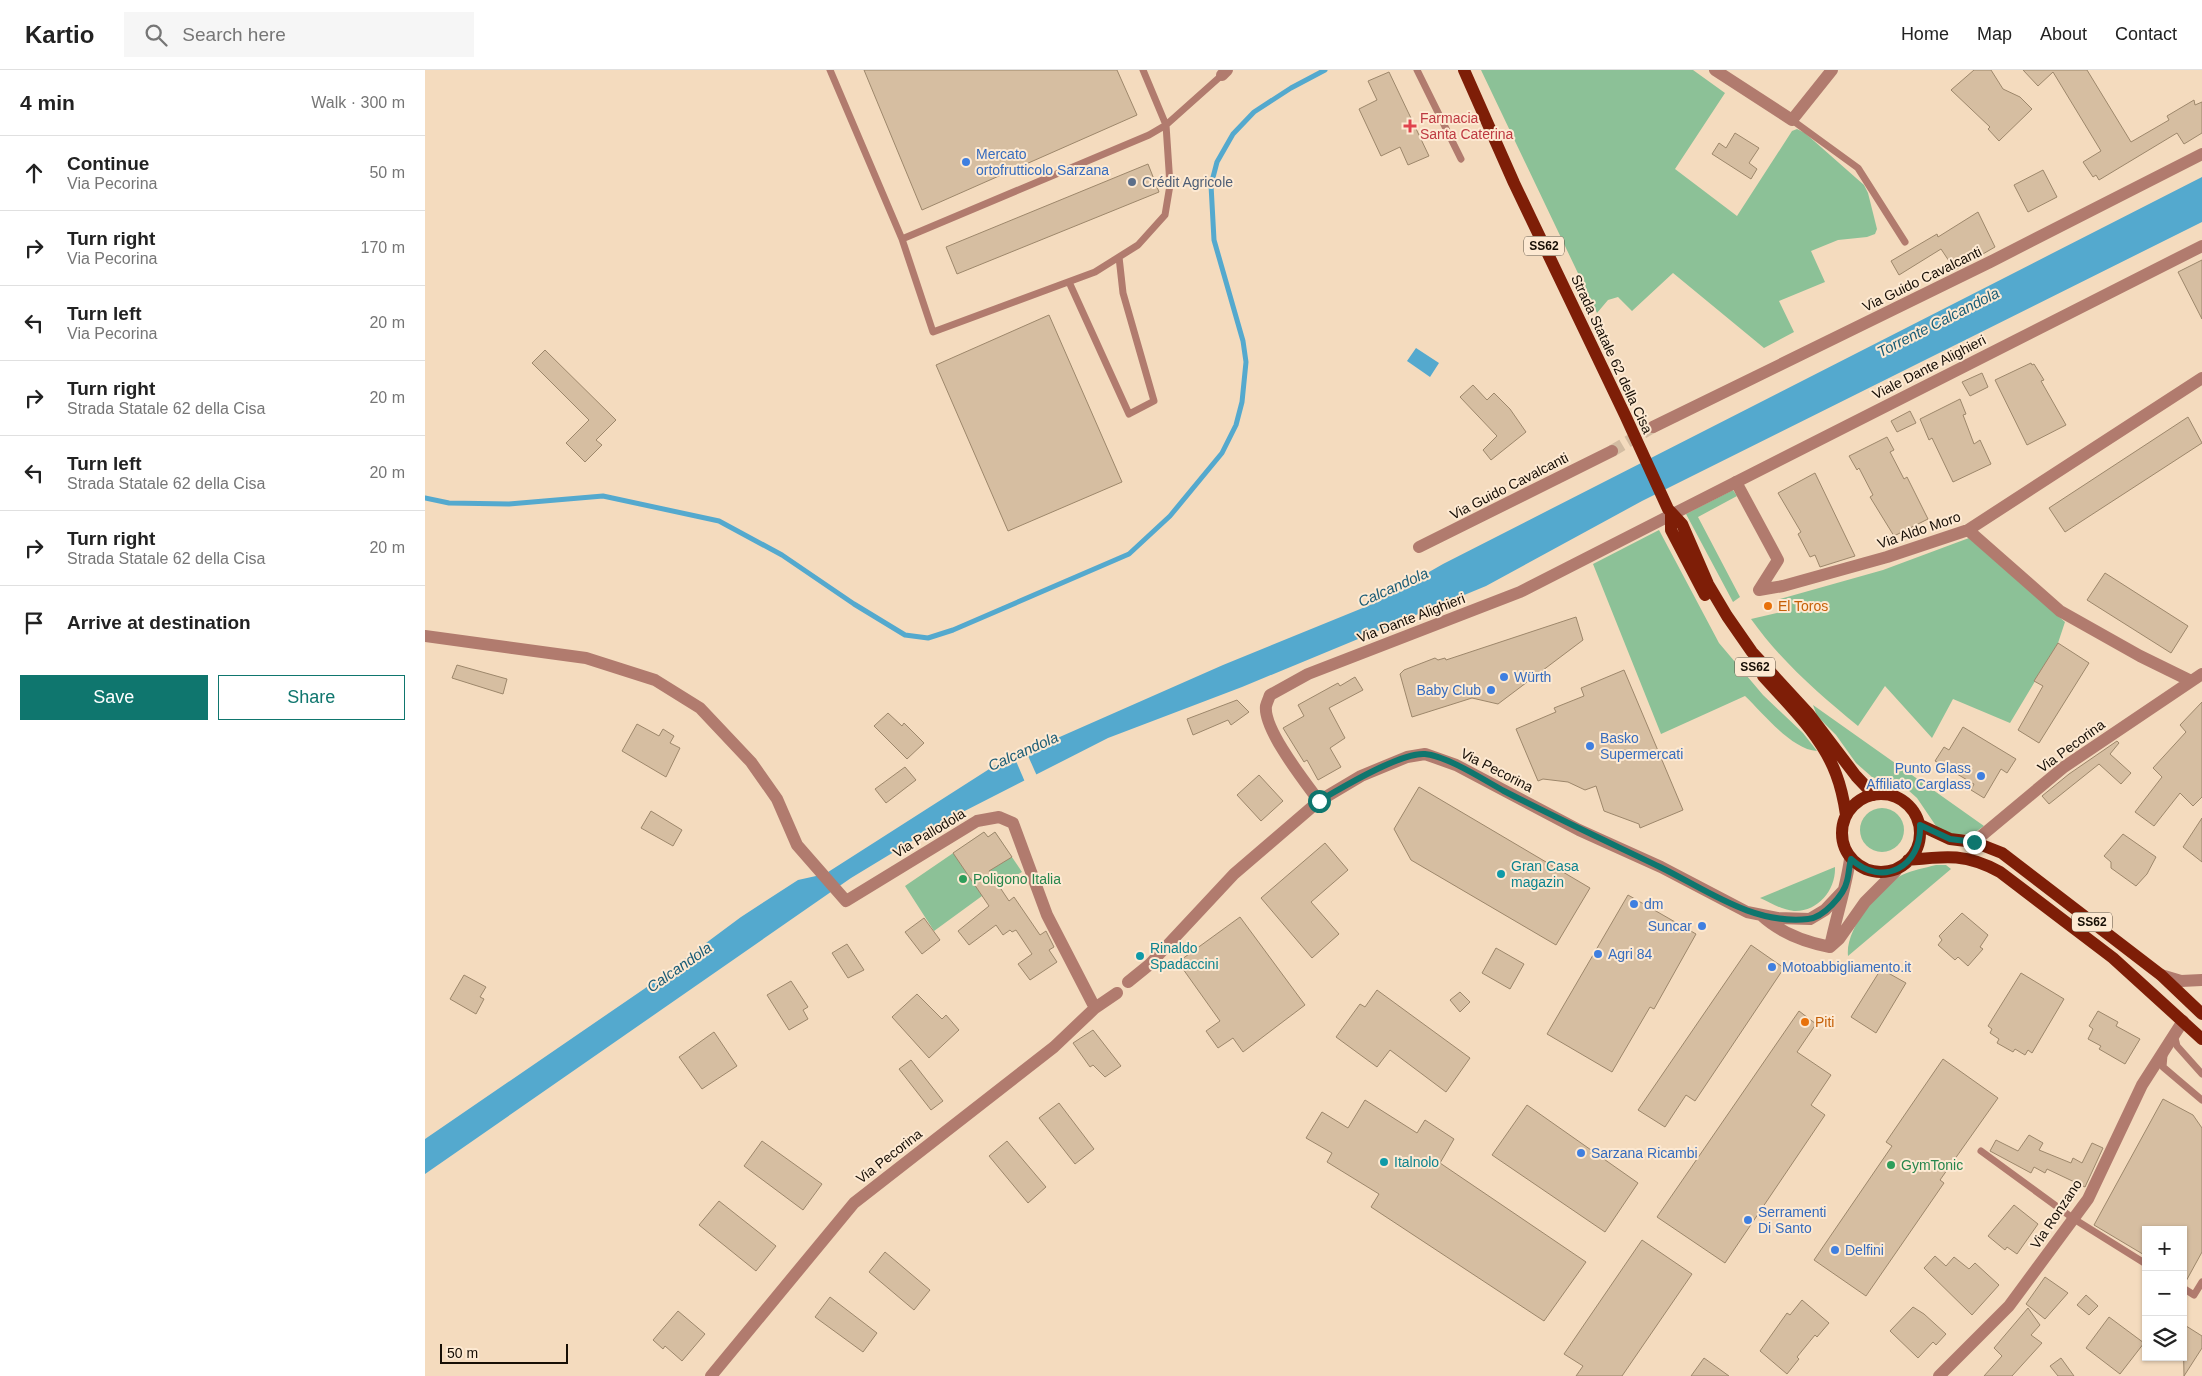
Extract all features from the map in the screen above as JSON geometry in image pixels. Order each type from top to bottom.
[{"type":"main road","name":"Strada Statale 62 della Cisa","points":[[1464,70],[1514,183],[1628,420],[1669,512],[1671,530],[1703,591],[1723,624],[1751,663],[1807,726],[1824,749],[1836,773],[1846,815],[1841,837],[1851,859]]},
{"type":"main road","name":"Strada Statale 62 della Cisa","points":[[1669,512],[1682,524],[1708,584],[1752,652],[1809,714],[1856,776],[1874,795]]},
{"type":"main road","points":[[1846,815],[1853,805],[1874,795],[1886,794],[1903,801],[1916,814],[1920,825],[1921,837],[1918,848],[1897,871],[1881,873],[1870,871],[1859,867],[1851,859]]},
{"type":"main road","name":"SS62","points":[[1920,825],[1950,839],[1974,842],[2002,853],[2161,974],[2202,1014]]},
{"type":"main road","points":[[1908,860],[1953,856],[1983,863],[2000,872],[2113,958],[2202,1039]]},
{"type":"street","points":[[1715,70],[1792,120],[1832,70]]},
{"type":"street","name":"Via Guido Cavalcanti","points":[[1653,427],[1990,262],[2202,154]]},
{"type":"street","name":"Viale Dante Alighieri","points":[[1669,512],[1736,482],[2202,246]]},
{"type":"street","name":"Via Aldo Moro","points":[[1736,482],[1778,560],[1759,590],[1783,586],[1887,557],[1968,530],[2202,378]]},
{"type":"street","name":"Via Guido Cavalcanti","points":[[1419,547],[1612,451]]},
{"type":"street","name":"Via Dante Alighieri","points":[[1319,801],[1295,772],[1271,725],[1266,707],[1270,695],[1308,674],[1520,592],[1669,512]]},
{"type":"street","points":[[1968,530],[2060,611],[2140,656],[2191,681]]},
{"type":"street","name":"Via Pallodola","points":[[425,636],[586,658],[655,680],[700,708],[751,762],[777,798],[797,845],[843,898],[977,821],[999,818],[1013,823],[1047,915],[1095,1008]]},
{"type":"street","name":"Via Pecorina","points":[[1974,842],[2064,767],[2202,674]]},
{"type":"street","name":"Via Pecorina","points":[[1128,982],[1149,965],[1234,874],[1319,801],[1361,776],[1407,757],[1425,754],[1455,765],[1579,830],[1661,867],[1747,912],[1810,920],[1825,910],[1843,891]]},
{"type":"street","name":"Via Pecorina","points":[[1761,915],[1772,926],[1794,936],[1817,944],[1830,946],[1843,891],[1847,882],[1851,859]]},
{"type":"street","points":[[1830,946],[1839,939],[1865,902],[1897,871]]},
{"type":"street","points":[[2161,974],[2181,981],[2202,980]]},
{"type":"street","name":"Via Pecorina","points":[[711,1376],[854,1203],[1054,1047],[1095,1008],[1117,993]]},
{"type":"street","name":"Via Ronzano","points":[[1939,1376],[2009,1306],[2088,1199],[2142,1085],[2183,1021]]},
{"type":"lane","points":[[830,70],[902,239],[933,332],[1095,272],[1138,245],[1165,215],[1170,184],[1166,126],[1143,70]]},
{"type":"lane","points":[[1417,70],[1461,159]]},
{"type":"lane","points":[[902,239],[1149,135],[1166,126],[1224,72]]},
{"type":"lane","points":[[1792,120],[1858,168],[1905,242]]},
{"type":"lane","points":[[1069,282],[1129,414],[1154,401],[1123,293],[1119,256]]},
{"type":"lane","points":[[2174,1034],[2177,1046],[2202,1074]]},
{"type":"lane","points":[[2164,1049],[2163,1068],[2202,1100]]},
{"type":"lane","points":[[1981,1151],[2074,1219],[2142,1262]]},
{"type":"lane","points":[[2187,1290],[2194,1294],[2202,1282]]},
{"type":"green space","points":[[1481,70],[1693,70],[1725,93],[1675,169],[1737,216],[1792,131],[1797,129],[1805,133],[1864,185],[1868,193],[1877,229],[1875,234],[1867,237],[1838,240],[1811,251],[1825,282],[1779,301],[1794,332],[1764,348],[1673,273],[1632,311],[1618,297],[1608,300],[1597,313]]},
{"type":"green space","points":[[1733,490],[1737,496],[1698,517],[1740,597],[1733,602],[1686,514]]},
{"type":"green space","points":[[1659,530],[1719,643],[1763,695],[1803,733],[1817,751],[1797,744],[1778,729],[1745,696],[1661,734],[1593,564]]},
{"type":"green space","points":[[1969,538],[2065,622],[2058,643],[2010,723],[1953,699],[1932,738],[1885,686],[1858,726],[1787,663],[1751,619],[1781,612],[1780,599],[1883,570]]},
{"type":"green space","points":[[1813,705],[1984,826],[1974,833],[1961,835],[1948,834],[1936,826],[1917,798],[1908,790],[1872,777],[1856,763],[1836,735],[1817,716]]},
{"type":"green space","points":[[1882,808],[1894,812],[1900,818],[1904,830],[1900,842],[1894,848],[1882,852],[1870,848],[1864,842],[1860,830],[1864,818],[1870,812]]},
{"type":"green space","name":"Poligono Italia","points":[[984,832],[988,837],[995,832],[1022,872],[982,896],[934,931],[905,886]]},
{"type":"green space","points":[[1936,865],[1946,865],[1951,869],[1848,956],[1852,934],[1858,922],[1865,910],[1883,889],[1902,875]]},
{"type":"green space","points":[[1835,867],[1835,876],[1829,891],[1818,904],[1811,908],[1794,911],[1760,898]]},
{"type":"water","name":"Calcandola","points":[[2202,177],[2202,222],[1642,501],[1486,586],[1242,687],[1108,738],[945,821],[851,878],[425,1174],[425,1139],[644,989],[741,917],[798,880],[825,874],[994,766],[1223,665],[1375,603],[1443,564]]},
{"type":"water","points":[[1416,348],[1439,363],[1430,377],[1407,361]]},
{"type":"pier","points":[[1025,749],[1037,776],[1025,782],[1013,754]]},
{"type":"building","name":"Mercato ortofrutticolo Sarzana","points":[[864,70],[1117,70],[1137,115],[922,210]]},
{"type":"building","points":[[1974,70],[1991,70],[2003,89],[2020,97],[2032,109],[1999,141],[1988,129],[1990,127],[1951,90]]},
{"type":"building","points":[[2023,70],[2087,70],[2131,142],[2169,120],[2167,116],[2194,100],[2195,105],[2202,102],[2202,133],[2184,144],[2177,133],[2099,180],[2096,175],[2093,177],[2083,162],[2101,151],[2053,72],[2038,86]]},
{"type":"building","points":[[1389,72],[1429,156],[1408,165],[1400,147],[1381,156],[1359,109],[1377,100],[1368,81]]},
{"type":"building","points":[[1735,133],[1759,148],[1749,163],[1757,169],[1751,179],[1712,154],[1719,143],[1726,148]]},
{"type":"building","points":[[1148,164],[1159,192],[957,274],[946,247]]},
{"type":"building","points":[[2043,170],[2057,197],[2028,212],[2014,185]]},
{"type":"building","points":[[1978,212],[1995,247],[1955,270],[1941,249],[1899,275],[1891,261],[1937,234],[1938,237]]},
{"type":"building","points":[[2202,260],[2202,319],[2178,272]]},
{"type":"building","points":[[1049,315],[1122,482],[1008,531],[936,365]]},
{"type":"building","points":[[545,350],[616,420],[596,440],[602,445],[585,462],[566,443],[589,420],[532,363]]},
{"type":"building","points":[[2031,363],[2032,365],[2034,364],[2044,380],[2041,381],[2066,425],[2027,445],[1995,380]]},
{"type":"building","points":[[1982,373],[1988,387],[1970,396],[1962,382]]},
{"type":"building","points":[[1473,385],[1487,400],[1494,393],[1510,409],[1526,432],[1491,460],[1483,450],[1497,436],[1460,397]]},
{"type":"building","points":[[1960,399],[1966,414],[1963,415],[1974,444],[1980,440],[1991,464],[1953,482],[1932,438],[1929,440],[1920,419]]},
{"type":"building","points":[[1910,411],[1916,423],[1897,432],[1891,421]]},
{"type":"building","points":[[2188,417],[2202,443],[2065,532],[2049,508]]},
{"type":"building","points":[[1887,437],[1894,450],[1890,452],[1904,479],[1907,477],[1928,519],[1894,536],[1870,497],[1873,495],[1859,468],[1857,470],[1849,456]]},
{"type":"building","points":[[1815,473],[1855,556],[1820,567],[1815,555],[1810,557],[1798,534],[1801,532],[1778,493]]},
{"type":"building","points":[[2105,573],[2188,626],[2171,653],[2087,600]]},
{"type":"building","name":"Würth","points":[[1576,617],[1583,640],[1498,704],[1472,698],[1412,717],[1400,674],[1404,670],[1435,658],[1438,660],[1445,658],[1446,660]]},
{"type":"building","points":[[2058,643],[2089,663],[2039,743],[2018,730],[2043,686],[2034,681]]},
{"type":"building","points":[[457,665],[507,679],[503,694],[452,678]]},
{"type":"building","name":"Basko Supermercati","points":[[1624,670],[1683,810],[1640,828],[1639,824],[1604,811],[1596,786],[1585,790],[1568,782],[1543,779],[1538,781],[1516,729],[1556,712],[1554,708],[1584,696],[1581,688]]},
{"type":"building","points":[[1355,677],[1363,690],[1329,708],[1345,738],[1330,748],[1341,767],[1318,780],[1307,760],[1304,762],[1283,728],[1304,716],[1298,705],[1338,683],[1340,686]]},
{"type":"building","points":[[1237,700],[1249,712],[1231,725],[1228,720],[1193,735],[1187,719]]},
{"type":"building","points":[[2202,702],[2202,797],[2193,806],[2180,793],[2154,826],[2135,812],[2162,777],[2153,768],[2186,732],[2180,725]]},
{"type":"building","points":[[888,713],[902,726],[904,723],[924,743],[907,759],[874,726]]},
{"type":"building","points":[[637,724],[659,736],[663,729],[674,736],[670,743],[680,748],[666,777],[622,751]]},
{"type":"building","points":[[1963,727],[2016,759],[2007,773],[2001,769],[1984,798],[1971,790],[1974,784],[1935,761],[1944,747],[1949,750]]},
{"type":"building","points":[[2117,741],[2119,743],[2110,754],[2131,773],[2121,784],[2099,764],[2049,804],[2042,796],[2069,774]]},
{"type":"building","points":[[905,767],[916,780],[886,803],[875,789]]},
{"type":"building","points":[[1259,775],[1283,801],[1261,821],[1237,795]]},
{"type":"building","name":"Gran Casa magazin","points":[[1419,787],[1590,888],[1556,945],[1411,860],[1394,829]]},
{"type":"building","points":[[651,811],[682,830],[673,846],[641,828]]},
{"type":"building","points":[[2202,818],[2202,862],[2183,847]]},
{"type":"building","points":[[984,832],[988,837],[995,832],[1012,857],[989,871],[1009,901],[1014,897],[1040,935],[1046,931],[1054,947],[1049,950],[1057,962],[1030,980],[1018,964],[1032,954],[1016,930],[1012,932],[1010,930],[1003,935],[996,925],[969,945],[958,931],[989,906],[953,853]]},
{"type":"building","points":[[2123,834],[2156,857],[2147,874],[2136,886],[2111,868],[2111,862],[2104,856]]},
{"type":"building","points":[[1325,843],[1348,870],[1311,902],[1339,934],[1312,958],[1261,898]]},
{"type":"building","points":[[1628,895],[1696,934],[1654,1009],[1650,1007],[1612,1072],[1547,1034]]},
{"type":"building","points":[[1962,913],[1988,935],[1980,947],[1983,949],[1968,966],[1958,957],[1955,960],[1938,945],[1942,940],[1939,936]]},
{"type":"building","points":[[1240,917],[1305,1005],[1243,1052],[1233,1038],[1218,1048],[1206,1031],[1220,1021],[1178,962]]},
{"type":"building","points":[[924,918],[940,940],[922,954],[905,932]]},
{"type":"building","points":[[847,944],[864,970],[848,978],[832,953]]},
{"type":"building","points":[[1751,945],[1784,968],[1695,1101],[1686,1095],[1665,1127],[1638,1110]]},
{"type":"building","points":[[1496,948],[1524,964],[1510,989],[1482,973]]},
{"type":"building","points":[[1881,969],[1906,983],[1876,1033],[1851,1017]]},
{"type":"building","points":[[2021,973],[2064,999],[2032,1053],[2028,1050],[2025,1055],[2015,1049],[2013,1052],[1997,1043],[1999,1039],[1990,1033],[1992,1029],[1988,1026]]},
{"type":"building","points":[[464,975],[486,987],[480,997],[484,999],[476,1014],[450,999]]},
{"type":"building","points":[[791,981],[808,1007],[803,1010],[808,1019],[789,1030],[767,995]]},
{"type":"building","points":[[1377,990],[1470,1058],[1446,1092],[1390,1050],[1377,1067],[1336,1037],[1360,1004],[1365,1007]]},
{"type":"building","points":[[1460,992],[1470,1002],[1460,1012],[1450,1000]]},
{"type":"building","points":[[917,994],[942,1019],[946,1015],[959,1030],[929,1058],[892,1017]]},
{"type":"building","points":[[1799,1011],[1816,1024],[1797,1052],[1831,1075],[1811,1105],[1825,1115],[1725,1263],[1657,1217]]},
{"type":"building","points":[[2098,1011],[2118,1022],[2116,1026],[2140,1039],[2125,1064],[2099,1049],[2101,1046],[2088,1039],[2093,1029],[2089,1026]]},
{"type":"building","points":[[1093,1030],[1121,1066],[1105,1077],[1093,1065],[1090,1067],[1073,1043]]},
{"type":"building","points":[[714,1032],[737,1066],[702,1089],[679,1057]]},
{"type":"building","points":[[1943,1059],[1998,1098],[1940,1180],[1944,1183],[1866,1296],[1814,1260],[1892,1146],[1886,1142]]},
{"type":"building","points":[[911,1060],[943,1101],[931,1110],[899,1069]]},
{"type":"building","points":[[2163,1099],[2193,1115],[2202,1128],[2202,1252],[2187,1279],[2187,1226],[2142,1226],[2142,1254],[2094,1225]]},
{"type":"building","points":[[1365,1100],[1417,1133],[1425,1120],[1454,1139],[1440,1163],[1586,1262],[1544,1321],[1371,1207],[1379,1194],[1327,1162],[1332,1153],[1306,1138],[1322,1112],[1348,1128]]},
{"type":"building","points":[[1059,1103],[1094,1149],[1075,1164],[1039,1118]]},
{"type":"building","points":[[1527,1105],[1638,1183],[1605,1232],[1492,1155]]},
{"type":"building","points":[[2029,1135],[2043,1143],[2039,1150],[2071,1163],[2073,1158],[2082,1163],[2092,1143],[2103,1148],[2085,1187],[2047,1169],[2045,1173],[2034,1167],[2031,1173],[1990,1151],[1996,1140],[2018,1151]]},
{"type":"building","points":[[762,1141],[822,1184],[803,1210],[744,1166]]},
{"type":"building","points":[[1007,1141],[1046,1187],[1028,1203],[989,1156]]},
{"type":"building","points":[[719,1201],[776,1246],[756,1271],[699,1225]]},
{"type":"building","points":[[2014,1205],[2038,1224],[2017,1254],[2007,1247],[2005,1250],[1988,1236]]},
{"type":"building","points":[[1642,1240],[1692,1274],[1622,1376],[1576,1376],[1583,1366],[1564,1354]]},
{"type":"building","points":[[885,1252],[930,1290],[914,1310],[869,1272]]},
{"type":"building","points":[[1935,1256],[1946,1266],[1954,1257],[1969,1269],[1975,1263],[1999,1285],[1972,1315],[1924,1268]]},
{"type":"building","points":[[2045,1277],[2068,1293],[2045,1319],[2026,1304]]},
{"type":"building","points":[[2086,1295],[2098,1306],[2089,1315],[2077,1305]]},
{"type":"building","points":[[830,1297],[877,1333],[863,1352],[815,1317]]},
{"type":"building","points":[[1802,1300],[1829,1323],[1817,1337],[1815,1335],[1797,1357],[1799,1359],[1787,1374],[1760,1351],[1787,1313],[1790,1315]]},
{"type":"building","points":[[1913,1307],[1924,1314],[1946,1334],[1936,1345],[1933,1342],[1918,1358],[1890,1331]]},
{"type":"building","points":[[2028,1308],[2040,1325],[2031,1335],[2042,1343],[2012,1376],[1984,1376],[2002,1356],[1994,1348]]},
{"type":"building","points":[[678,1311],[705,1334],[682,1361],[665,1346],[663,1349],[653,1340]]},
{"type":"building","points":[[2109,1317],[2142,1342],[2142,1346],[2120,1374],[2086,1348]]},
{"type":"building","points":[[2187,1327],[2202,1336],[2202,1348],[2184,1376],[2184,1361],[2187,1361]]},
{"type":"building","points":[[1704,1358],[1729,1376],[1691,1376]]},
{"type":"building","points":[[2061,1358],[2074,1376],[2058,1376],[2050,1366]]},
{"type":"waterway","points":[[425,498],[449,503],[509,504],[603,496],[719,521],[782,555],[854,604],[905,635],[928,638],[953,630],[1129,554],[1170,516],[1222,453],[1236,425],[1242,402],[1246,362],[1243,341],[1214,240],[1211,185],[1217,162],[1233,134],[1254,112],[1291,88],[1325,70]]},
{"type":"tunnel","points":[[1612,451],[1653,427]]},
{"type":"place","name":"Farmacia Santa Caterina","points":[[1410,126]]},
{"type":"place","name":"Mercato ortofrutticolo Sarzana","points":[[966,162]]},
{"type":"place","name":"Crédit Agricole","points":[[1132,182]]},
{"type":"place","name":"El Toros","points":[[1768,606]]},
{"type":"place","name":"Würth","points":[[1504,677]]},
{"type":"place","name":"Baby Club","points":[[1491,690]]},
{"type":"place","name":"Basko Supermercati","points":[[1590,746]]},
{"type":"place","name":"Punto Glass Affiliato Carglass","points":[[1981,776]]},
{"type":"place","name":"Gran Casa magazin","points":[[1501,874]]},
{"type":"place","name":"Poligono Italia","points":[[963,879]]},
{"type":"place","name":"dm","points":[[1634,904]]},
{"type":"place","name":"Suncar","points":[[1702,926]]},
{"type":"place","name":"Agri 84","points":[[1598,954]]},
{"type":"place","name":"Rinaldo Spadaccini","points":[[1140,956]]},
{"type":"place","name":"Motoabbigliamento.it","points":[[1772,967]]},
{"type":"place","name":"Piti","points":[[1805,1022]]},
{"type":"place","name":"Sarzana Ricambi","points":[[1581,1153]]},
{"type":"place","name":"Italnolo","points":[[1384,1162]]},
{"type":"place","name":"GymTonic","points":[[1891,1165]]},
{"type":"place","name":"Serramenti Di Santo","points":[[1748,1220]]},
{"type":"place","name":"Delfini","points":[[1835,1250]]},
{"type":"route","points":[[1319,801],[1361,776],[1407,757],[1425,754],[1455,765],[1579,830],[1661,867],[1747,912],[1777,918],[1810,920],[1825,910],[1843,891],[1847,882],[1851,859],[1859,867],[1870,871],[1881,873],[1897,871],[1918,848],[1921,837],[1920,825],[1931,832],[1950,839],[1974,842]]},
{"type":"water label","name":"Torrente Calcandola","points":[[1938,322]]}]
